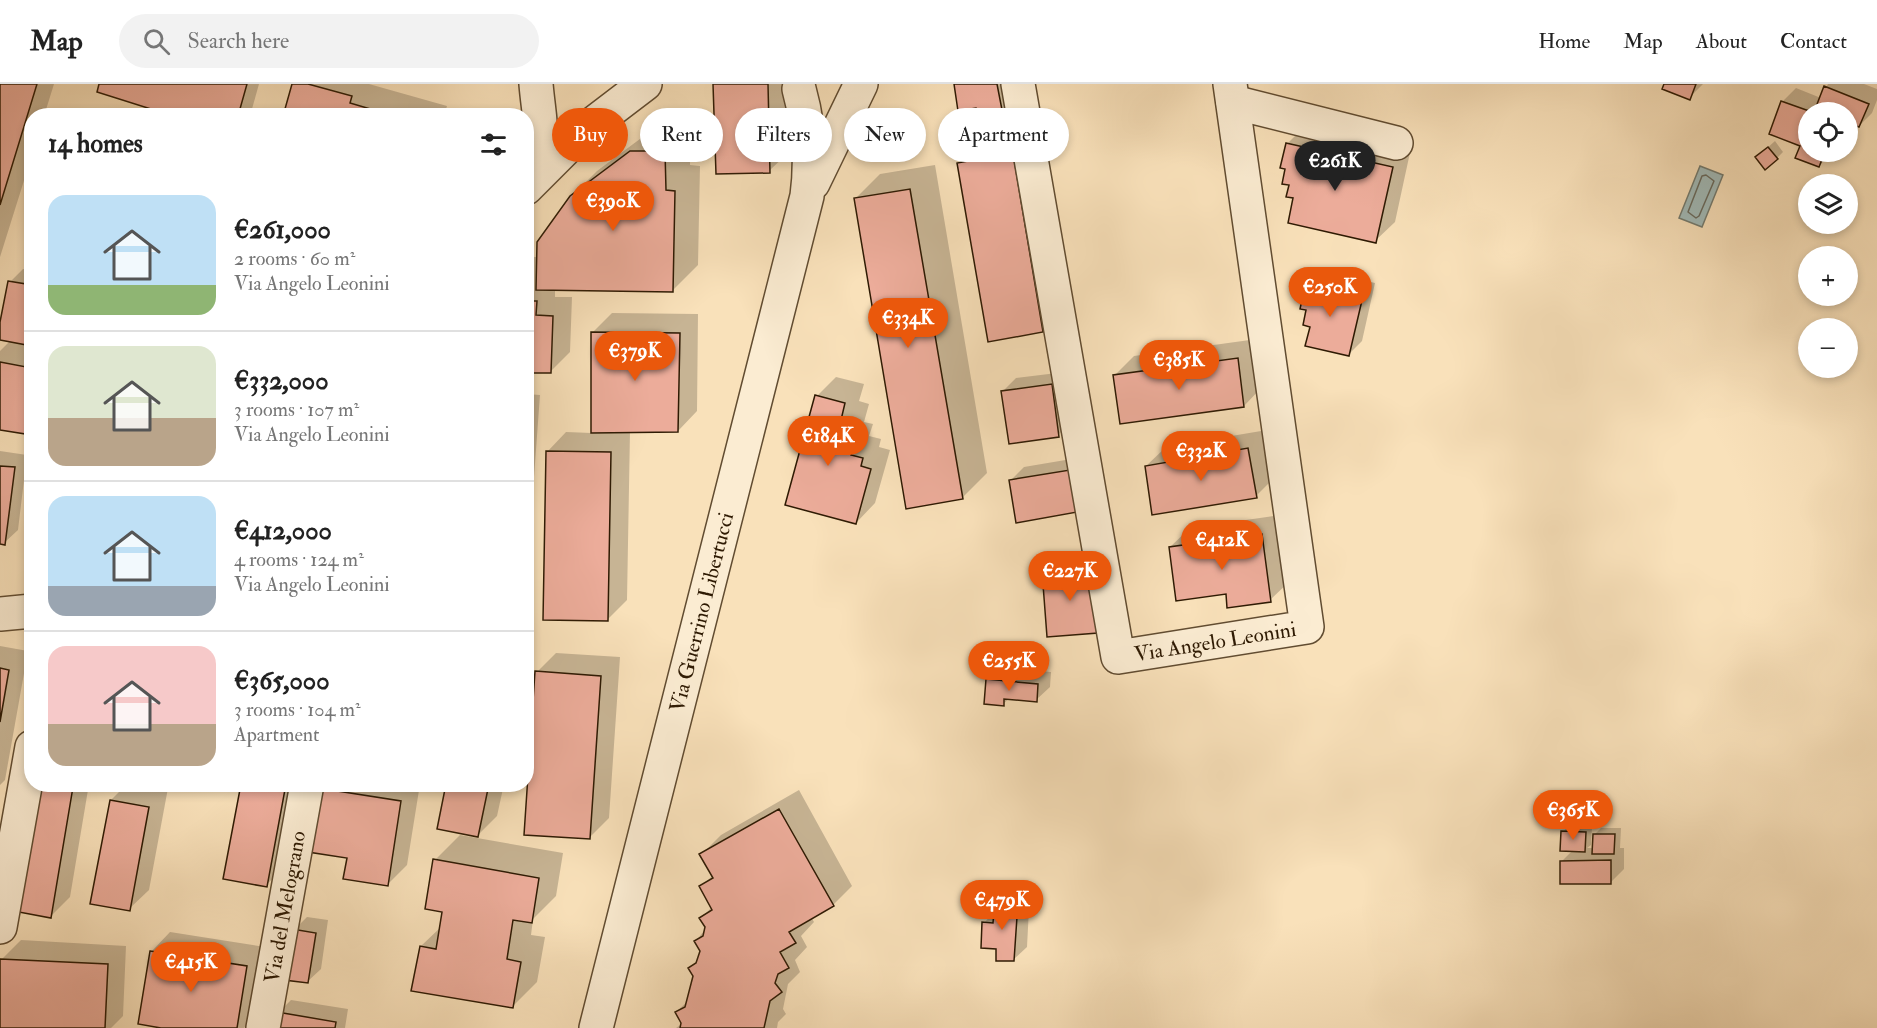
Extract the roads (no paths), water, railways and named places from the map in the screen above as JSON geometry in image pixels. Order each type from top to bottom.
[{"type":"street","points":[[613,108],[645,84]]},
{"type":"street","name":"Via Angelo Leonini","points":[[1018,84],[1118,657],[1307,627],[1231,93]]},
{"type":"street","name":"Via Guerrino Libertucci","points":[[798,86],[820,107],[832,109],[843,106],[858,91]]},
{"type":"street","name":"Via Guerrino Libertucci","points":[[596,1028],[807,196],[810,154],[805,110],[798,86]]},
{"type":"street","name":"Via Guerrino Libertucci","points":[[807,196],[858,91]]},
{"type":"street","points":[[537,92],[552,117]]},
{"type":"street","points":[[534,173],[542,149],[537,92]]},
{"type":"street","points":[[1231,93],[1396,143]]},
{"type":"street","points":[[534,180],[552,162]]},
{"type":"street","points":[[0,614],[24,611]]},
{"type":"street","points":[[0,927],[24,792]]},
{"type":"street","name":"Via del Melograno","points":[[263,1028],[306,792]]},
{"type":"water","points":[[1700,166],[1723,175],[1702,227],[1679,218]]}]
